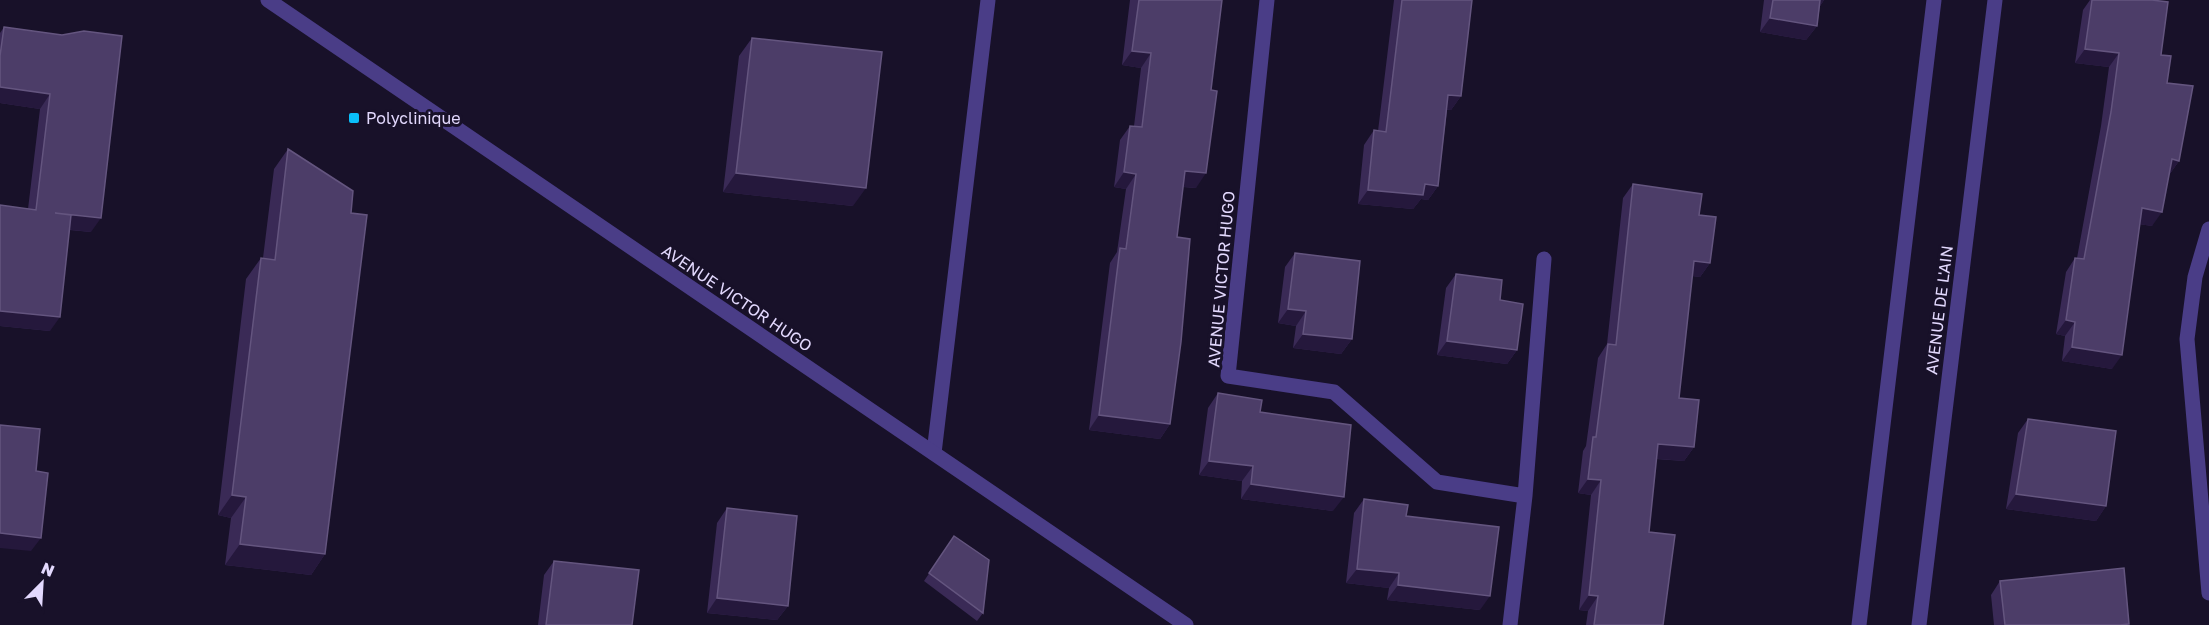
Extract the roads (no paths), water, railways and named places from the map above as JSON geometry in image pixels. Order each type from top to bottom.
[{"type":"street","name":"AVENUE VICTOR HUGO","points":[[268,0],[1186,625]]},
{"type":"street","points":[[934,453],[988,0]]},
{"type":"street","name":"AVENUE VICTOR HUGO","points":[[1267,0],[1228,376],[1334,392],[1437,482],[1526,496]]},
{"type":"street","points":[[1859,625],[1934,0]]},
{"type":"street","name":"AVENUE DE L'AIN","points":[[1919,625],[1995,0]]},
{"type":"street","points":[[2209,229],[2195,277],[2187,339],[2209,593]]},
{"type":"street","points":[[1510,625],[1526,496],[1544,259]]},
{"type":"place","name":"Polyclinique","points":[[354,118]]}]
